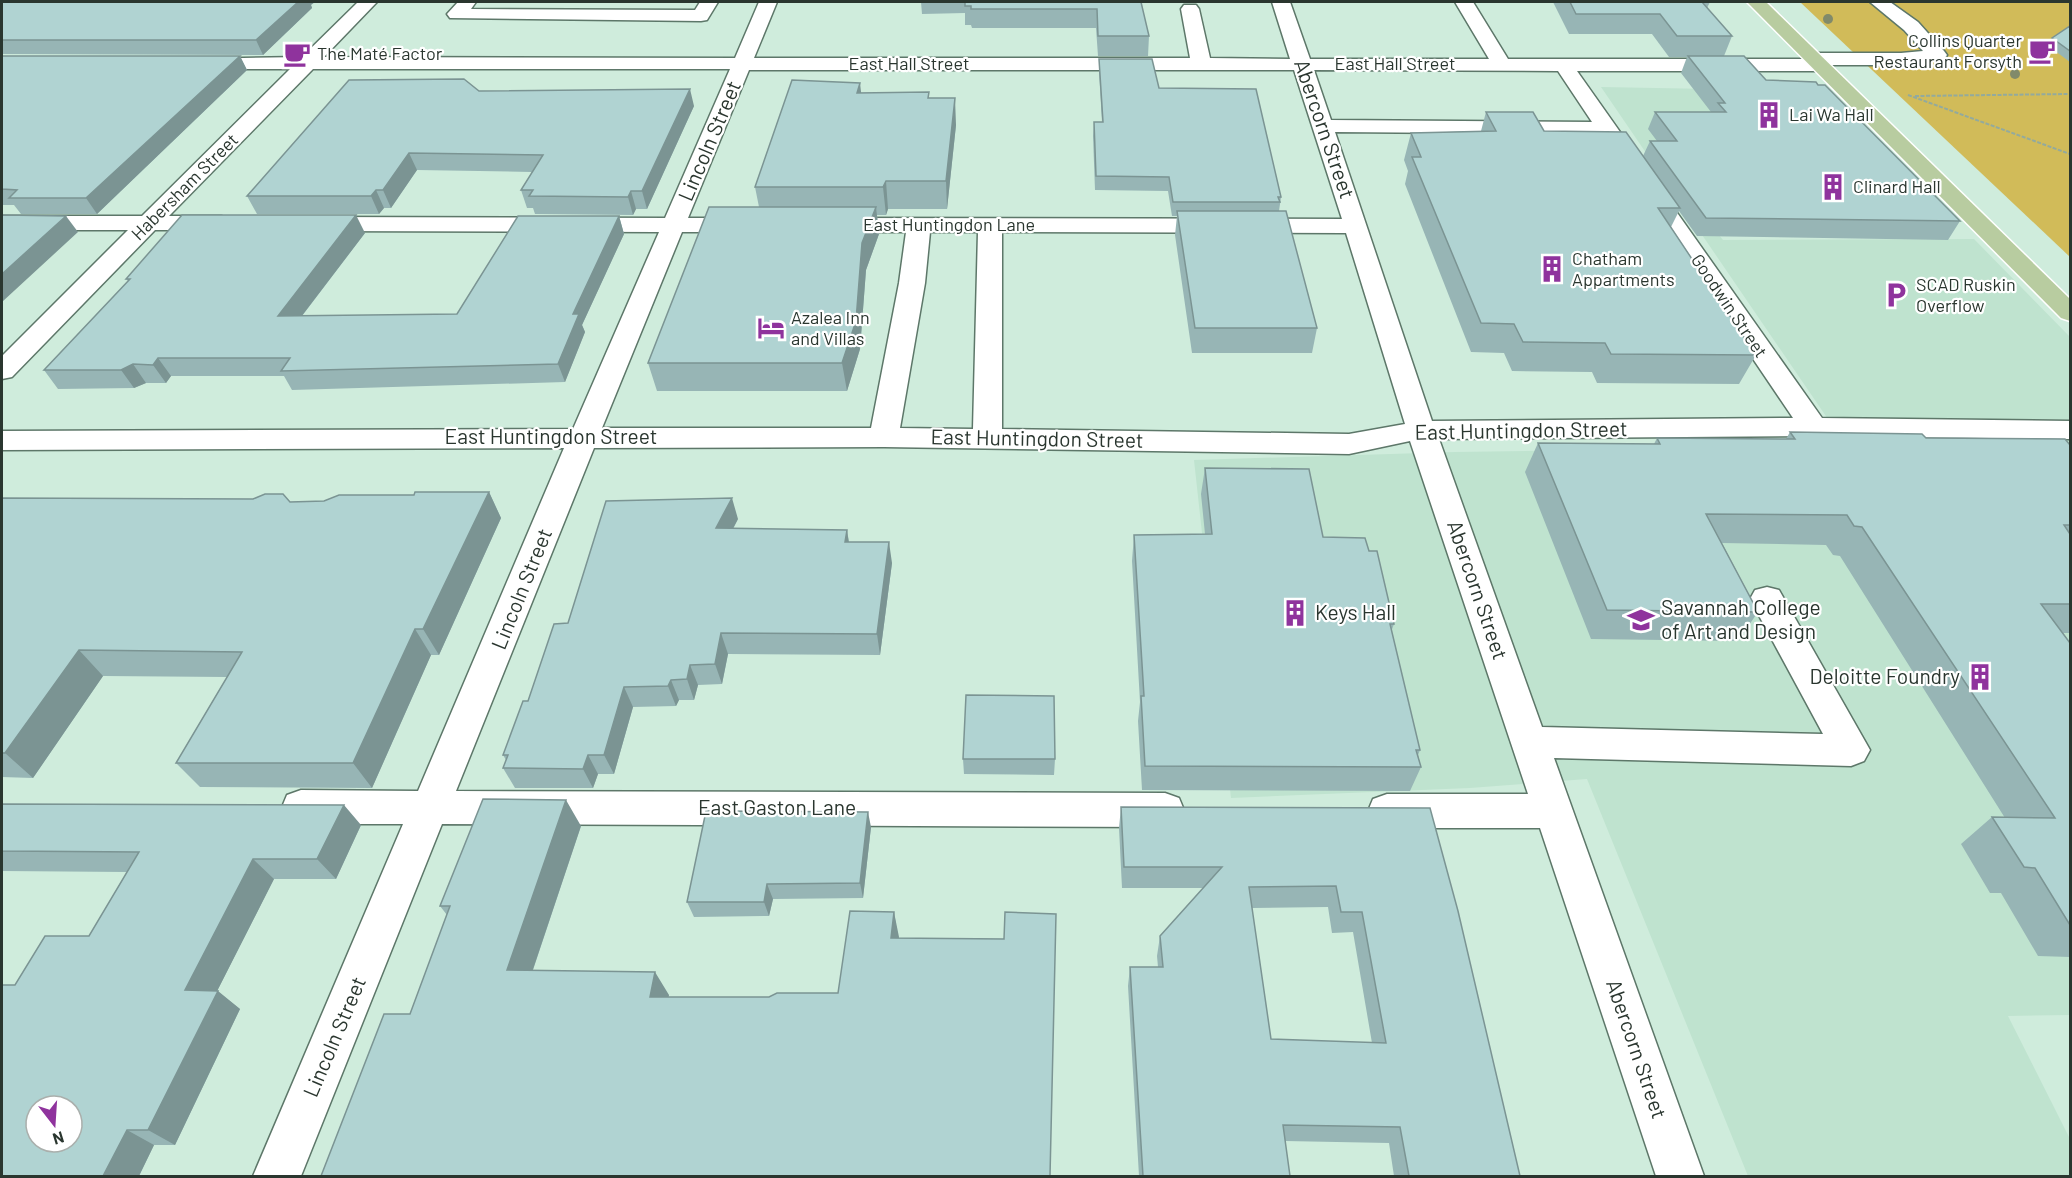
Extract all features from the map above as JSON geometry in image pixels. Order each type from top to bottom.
[{"type":"main road","points":[[1756,2],[1814,62],[2070,313]]},
{"type":"street","name":"Habersham Street","points":[[2,371],[368,2]]},
{"type":"street","points":[[467,2],[456,14],[701,16],[709,2]]},
{"type":"street","name":"Lincoln Street","points":[[277,1176],[584,436],[768,2]]},
{"type":"street","name":"Abercorn Street","points":[[1281,2],[1421,430],[1680,1176]]},
{"type":"street","points":[[1464,2],[1502,65]]},
{"type":"street","name":"East Hall Street","points":[[178,63],[1502,65],[1814,62],[1901,59],[1937,55],[1911,26],[1879,2]]},
{"type":"street","points":[[1191,9],[1202,64]]},
{"type":"street","name":"Goodwin Street","points":[[1563,64],[1814,427]]},
{"type":"street","points":[[1322,126],[1607,128]]},
{"type":"street","points":[[2,224],[245,224]]},
{"type":"street","points":[[293,224],[766,225]]},
{"type":"street","name":"East Huntingdon Lane","points":[[813,225],[1356,226]]},
{"type":"street","points":[[884,437],[912,284],[918,225]]},
{"type":"street","points":[[987,438],[990,225]]},
{"type":"street","name":"East Huntingdon Street","points":[[2,440],[584,436],[987,438],[1349,444],[1421,430],[1814,427],[2070,430]]},
{"type":"street","points":[[1530,742],[1851,750],[1767,599]]},
{"type":"street","name":"East Gaston Lane","points":[[264,806],[1194,810]]},
{"type":"street","points":[[1350,810],[1553,811]]},
{"type":"path","points":[[1902,93],[2070,154]]},
{"type":"path","points":[[1912,96],[2070,94]]},
{"type":"shaded area","points":[[1800,2],[2070,2],[2070,257]]},
{"type":"shaded area","name":"Savannah College of Art and Design","points":[[1601,87],[1822,91],[1689,198],[1723,240],[1974,239],[2070,337],[2070,1015],[2008,1016],[2070,1139],[2070,1176],[1748,1176],[1587,779],[1470,788],[1231,798],[1194,460],[1455,452],[1847,447]]},
{"type":"building","points":[[2,2],[298,2],[256,40],[2,40]]},
{"type":"building","points":[[965,2],[1141,2],[1149,36],[1098,36],[1097,9],[971,9],[971,6],[965,6]]},
{"type":"building","points":[[1570,2],[1702,2],[1732,36],[1677,36],[1660,14],[1576,14]]},
{"type":"building","points":[[2070,26],[2070,51],[2052,38]]},
{"type":"building","points":[[2,56],[240,56],[86,198],[9,198],[17,190],[2,189]]},
{"type":"building","points":[[1688,56],[1744,56],[1766,80],[1816,82],[1818,85],[1825,85],[1960,221],[1706,218],[1650,141],[1677,141],[1655,112],[1726,112],[1718,103],[1725,103]]},
{"type":"building","points":[[1099,59],[1152,59],[1159,88],[1256,89],[1281,197],[1278,197],[1280,202],[1173,202],[1169,177],[1096,176],[1094,122],[1103,122]]},
{"type":"building","points":[[464,79],[479,91],[690,89],[642,191],[631,191],[628,197],[529,196],[533,190],[521,190],[543,155],[409,153],[383,190],[376,190],[371,196],[247,196],[349,80]]},
{"type":"building","points":[[792,80],[860,83],[857,93],[929,92],[928,98],[955,98],[946,181],[886,181],[883,187],[755,187]]},
{"type":"building","name":"Chatham Appartments","points":[[1486,112],[1533,112],[1544,131],[1626,132],[1680,208],[1658,208],[1756,355],[1611,354],[1605,343],[1523,342],[1514,324],[1481,323],[1412,157],[1421,157],[1411,133],[1496,131]]},
{"type":"building","name":"Azalea Inn and Villas","points":[[709,207],[876,207],[862,243],[856,321],[842,363],[648,363]]},
{"type":"building","points":[[1177,211],[1286,211],[1317,328],[1195,328]]},
{"type":"building","points":[[2,215],[66,216],[2,274]]},
{"type":"building","points":[[182,215],[356,215],[278,316],[457,314],[518,216],[619,216],[573,314],[579,314],[558,364],[281,371],[290,358],[158,358],[153,365],[133,364],[121,370],[44,370],[130,279],[126,279]]},
{"type":"building","name":"Deloitte Foundry","points":[[1790,432],[1922,434],[1926,438],[2065,439],[2070,445],[2070,525],[2064,525],[2070,534],[2070,604],[2041,604],[2070,643],[2070,925],[2035,868],[2024,867],[1992,817],[2055,818],[1862,527],[1854,526],[1847,515],[1706,514],[1758,612],[1607,610],[1538,443],[1660,444],[1657,438],[1795,439]]},
{"type":"building","name":"Keys Hall","points":[[1205,468],[1309,469],[1323,537],[1365,538],[1369,551],[1377,551],[1394,624],[1390,624],[1420,750],[1416,750],[1421,767],[1145,766],[1141,696],[1144,696],[1134,535],[1212,534]]},
{"type":"building","points":[[415,492],[489,492],[423,629],[415,629],[353,763],[176,763],[242,652],[79,650],[5,753],[2,753],[2,498],[253,499],[265,494],[283,494],[290,502],[324,501],[339,495],[414,495]]},
{"type":"building","points":[[732,498],[716,528],[847,530],[845,542],[889,542],[877,634],[721,633],[715,664],[690,665],[687,679],[671,680],[668,686],[624,687],[604,755],[588,755],[583,769],[503,768],[508,755],[503,755],[523,701],[528,701],[554,624],[568,623],[606,501]]},
{"type":"building","points":[[966,695],[1054,696],[1055,759],[963,759]]},
{"type":"building","points":[[483,799],[566,800],[507,970],[655,972],[650,997],[769,997],[777,993],[838,993],[850,911],[894,912],[891,938],[1004,939],[1005,912],[1056,914],[1050,1176],[321,1176],[384,1014],[410,1014],[450,906],[440,906]]},
{"type":"building","points":[[2,804],[344,805],[317,859],[253,859],[185,990],[218,991],[148,1130],[127,1130],[103,1176],[2,1176],[2,985],[15,985],[45,936],[89,936],[139,852],[2,851]]},
{"type":"building","points":[[1121,807],[1430,808],[1458,911],[1520,1176],[1409,1176],[1400,1127],[1283,1125],[1290,1176],[1143,1176],[1130,967],[1163,967],[1160,936],[1222,867],[1124,867]],"holes":[[[1336,886],[1341,912],[1362,912],[1386,1043],[1271,1039],[1249,887]]]},
{"type":"building","points":[[706,811],[868,812],[860,883],[767,884],[764,902],[687,902]]},
{"type":"place","name":"Collins Quarter Restaurant Forsyth","points":[[2042,51]]},
{"type":"place","name":"The Maté Factor","points":[[297,54]]},
{"type":"place","name":"Lai Wa Hall","points":[[1769,115]]},
{"type":"place","name":"Clinard Hall","points":[[1833,187]]},
{"type":"place","name":"Chatham Appartments","points":[[1552,269]]},
{"type":"place","name":"SCAD Ruskin Overflow","points":[[1896,295]]},
{"type":"place","name":"Azalea Inn and Villas","points":[[771,328]]},
{"type":"place","name":"Keys Hall","points":[[1295,613]]},
{"type":"place","name":"Savannah College of Art and Design","points":[[1641,620]]},
{"type":"place","name":"Deloitte Foundry","points":[[1980,677]]}]
